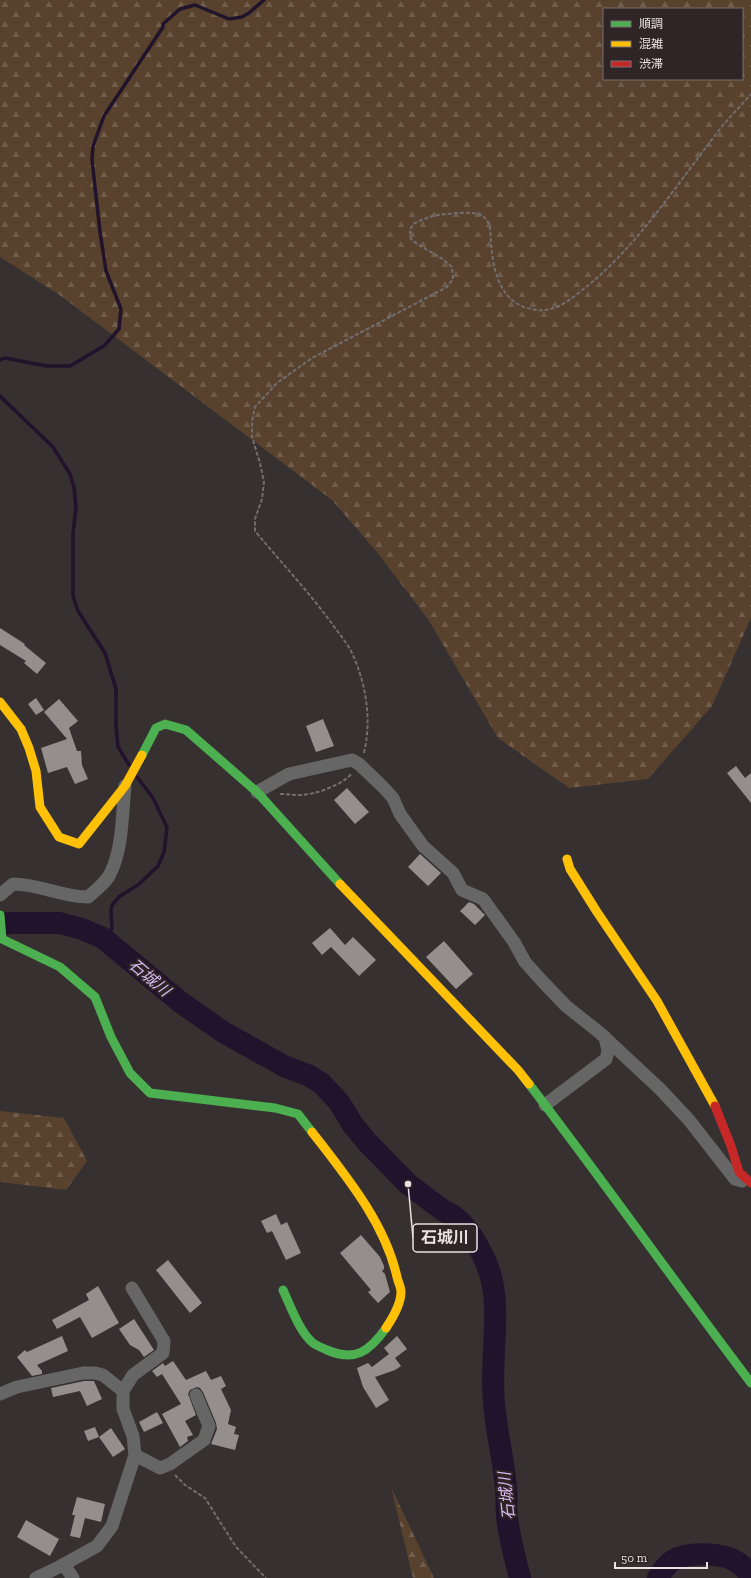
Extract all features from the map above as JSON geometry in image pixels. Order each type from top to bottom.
[{"type":"street","points":[[0,702],[14,719],[24,735],[36,771],[40,807],[59,837],[79,844],[125,786],[156,728],[165,724],[186,730],[257,792],[338,882],[518,1070],[587,1160],[702,1320],[751,1382]]},
{"type":"street","points":[[257,792],[289,774],[352,760],[359,764],[384,787],[393,798],[400,814],[423,846],[453,873],[462,890],[483,899],[514,942],[525,962],[566,1006],[604,1037],[660,1089],[689,1120],[735,1179],[751,1183]]},
{"type":"street","points":[[0,895],[13,884],[27,884],[75,897],[88,897],[92,894],[111,873],[119,845],[125,786]]},
{"type":"street","points":[[567,859],[570,869],[597,912],[661,1007],[717,1110],[739,1172],[751,1183]]},
{"type":"street","points":[[0,915],[2,939],[60,967],[95,996],[111,1037],[130,1073],[150,1093],[275,1108],[298,1114],[315,1136],[360,1197],[380,1230],[394,1263],[401,1293],[394,1318],[378,1339],[358,1355],[339,1355],[313,1343],[297,1322],[284,1290]]},
{"type":"street","points":[[545,1105],[606,1059],[608,1051],[604,1037]]},
{"type":"street","points":[[36,1578],[64,1565],[97,1546],[112,1526],[135,1455],[133,1436],[123,1409],[123,1391],[133,1375],[164,1353],[164,1342],[132,1288]]},
{"type":"street","points":[[0,1394],[18,1387],[95,1372],[103,1375],[123,1391]]},
{"type":"street","points":[[135,1455],[160,1468],[170,1464],[204,1440],[209,1426],[196,1394]]},
{"type":"street","points":[[64,1565],[73,1578]]},
{"type":"path","points":[[279,794],[301,795],[336,786],[347,780],[362,762],[366,746],[367,713],[364,688],[351,651],[321,609],[256,531],[255,519],[262,499],[264,482],[252,437],[252,421],[255,407],[277,383],[312,358],[447,287],[453,279],[452,267],[444,259],[422,248],[411,239],[410,230],[413,224],[433,216],[477,212],[484,216],[490,228],[490,243],[500,285],[508,296],[521,306],[538,311],[559,306],[580,292],[605,271],[629,245],[676,188],[718,132],[751,94]]},
{"type":"path","points":[[165,1466],[185,1484],[204,1498],[236,1547],[266,1578]]},
{"type":"green space","points":[[0,0],[751,0],[751,618],[712,706],[648,779],[569,788],[498,738],[428,619],[376,551],[332,500],[61,296],[0,257]]},
{"type":"green space","points":[[0,1111],[64,1118],[87,1161],[66,1190],[0,1182]]},
{"type":"green space","points":[[391,1487],[434,1578],[413,1578]]},
{"type":"building","points":[[0,628],[25,644],[24,645],[46,663],[37,674],[24,663],[26,661],[0,645]]},
{"type":"building","points":[[36,698],[44,710],[36,715],[28,704]]},
{"type":"building","points":[[59,699],[78,721],[69,728],[77,751],[81,751],[82,765],[88,779],[75,784],[67,767],[48,773],[41,748],[67,739],[44,712]]},
{"type":"building","points":[[323,719],[334,746],[316,752],[306,726]]},
{"type":"building","points":[[736,766],[745,778],[751,773],[751,803],[727,773]]},
{"type":"building","points":[[347,788],[369,812],[355,824],[334,800]]},
{"type":"building","points":[[420,854],[441,873],[428,886],[408,867]]},
{"type":"building","points":[[469,902],[474,904],[485,915],[475,925],[460,911]]},
{"type":"building","points":[[330,928],[345,945],[353,937],[376,960],[359,976],[331,947],[322,955],[312,943]]},
{"type":"building","points":[[444,941],[473,974],[456,989],[426,957]]},
{"type":"building","points":[[276,1214],[281,1225],[287,1222],[301,1253],[286,1260],[272,1231],[267,1233],[261,1221]]},
{"type":"building","points":[[361,1235],[380,1257],[384,1266],[382,1271],[385,1274],[390,1292],[378,1303],[368,1292],[371,1290],[340,1253]]},
{"type":"building","points":[[168,1260],[202,1303],[190,1313],[156,1270]]},
{"type":"building","points":[[98,1286],[119,1323],[92,1338],[80,1317],[57,1329],[52,1320],[89,1300],[86,1294]]},
{"type":"building","points":[[134,1319],[154,1350],[144,1357],[139,1350],[130,1345],[119,1329]]},
{"type":"building","points":[[62,1336],[68,1351],[37,1365],[42,1371],[42,1374],[32,1376],[17,1357],[25,1350],[27,1352]]},
{"type":"building","points":[[397,1336],[407,1349],[395,1358],[401,1366],[395,1370],[375,1377],[389,1400],[376,1408],[363,1387],[357,1368],[368,1363],[372,1367],[389,1354],[384,1348]]},
{"type":"building","points":[[173,1361],[186,1380],[206,1371],[211,1380],[221,1376],[226,1386],[221,1389],[231,1410],[228,1424],[236,1427],[234,1434],[239,1435],[235,1450],[211,1444],[217,1429],[216,1423],[203,1392],[197,1387],[190,1390],[188,1394],[196,1415],[185,1421],[193,1435],[187,1437],[188,1441],[180,1447],[162,1414],[181,1404],[162,1374],[157,1377],[152,1371],[163,1363],[165,1366]]},
{"type":"building","points":[[84,1381],[94,1381],[102,1399],[87,1406],[80,1391],[53,1397],[51,1388]]},
{"type":"building","points":[[157,1412],[163,1423],[144,1432],[139,1422]]},
{"type":"building","points":[[95,1427],[99,1437],[88,1441],[84,1431]]},
{"type":"building","points":[[111,1428],[125,1449],[113,1457],[99,1437]]},
{"type":"building","points":[[77,1497],[105,1504],[101,1522],[85,1518],[80,1538],[70,1536],[75,1515],[72,1515]]},
{"type":"building","points":[[26,1520],[59,1539],[50,1556],[17,1537]]},
{"type":"waterway","points":[[0,360],[5,358],[47,366],[70,366],[104,346],[119,329],[121,309],[106,271],[92,160],[93,146],[104,116],[163,27],[163,24],[180,9],[195,5],[229,19],[242,17],[264,0]]},
{"type":"waterway","points":[[0,396],[53,447],[70,474],[74,487],[76,507],[73,534],[73,596],[78,611],[105,653],[116,689],[116,725],[118,747],[129,765]]},
{"type":"waterway","points":[[107,942],[112,928],[112,905],[120,896],[138,885],[158,866],[164,852],[167,828],[153,798],[137,777]]},
{"type":"waterway","name":"石城川","points":[[0,924],[60,923],[82,929],[103,938],[179,1001],[223,1032],[284,1066],[310,1076],[321,1083],[339,1102],[353,1125],[367,1142],[408,1184],[444,1211],[452,1215],[468,1231],[481,1251],[492,1281],[495,1310],[493,1387],[496,1424],[505,1478],[508,1524],[520,1578]]},
{"type":"waterway","name":"石城川","points":[[658,1578],[672,1561],[680,1557],[697,1554],[715,1555],[731,1559],[741,1565],[751,1575]]},
{"type":"traffic: fast","points":[[142,755],[156,728],[165,724],[186,730],[257,792],[340,884]]},
{"type":"traffic: fast","points":[[0,915],[2,939],[60,967],[95,997],[111,1037],[130,1073],[150,1093],[275,1108],[298,1114],[312,1132]]},
{"type":"traffic: fast","points":[[529,1084],[751,1383]]},
{"type":"traffic: fast","points":[[283,1290],[304,1333],[313,1343],[327,1350],[346,1355],[353,1355],[367,1349],[386,1328]]},
{"type":"traffic: slow","points":[[0,702],[21,729],[36,771],[40,807],[59,837],[79,844],[125,786],[142,755]]},
{"type":"traffic: slow","points":[[567,859],[570,869],[597,912],[657,1001],[715,1106]]},
{"type":"traffic: slow","points":[[340,884],[518,1070],[529,1084]]},
{"type":"traffic: slow","points":[[312,1132],[363,1201],[374,1219],[391,1257],[400,1286],[401,1297],[398,1306],[386,1328]]},
{"type":"traffic: jam","points":[[715,1106],[731,1146],[739,1172],[751,1183]]},
{"type":"place","name":"石城川","points":[[408,1184]]}]
